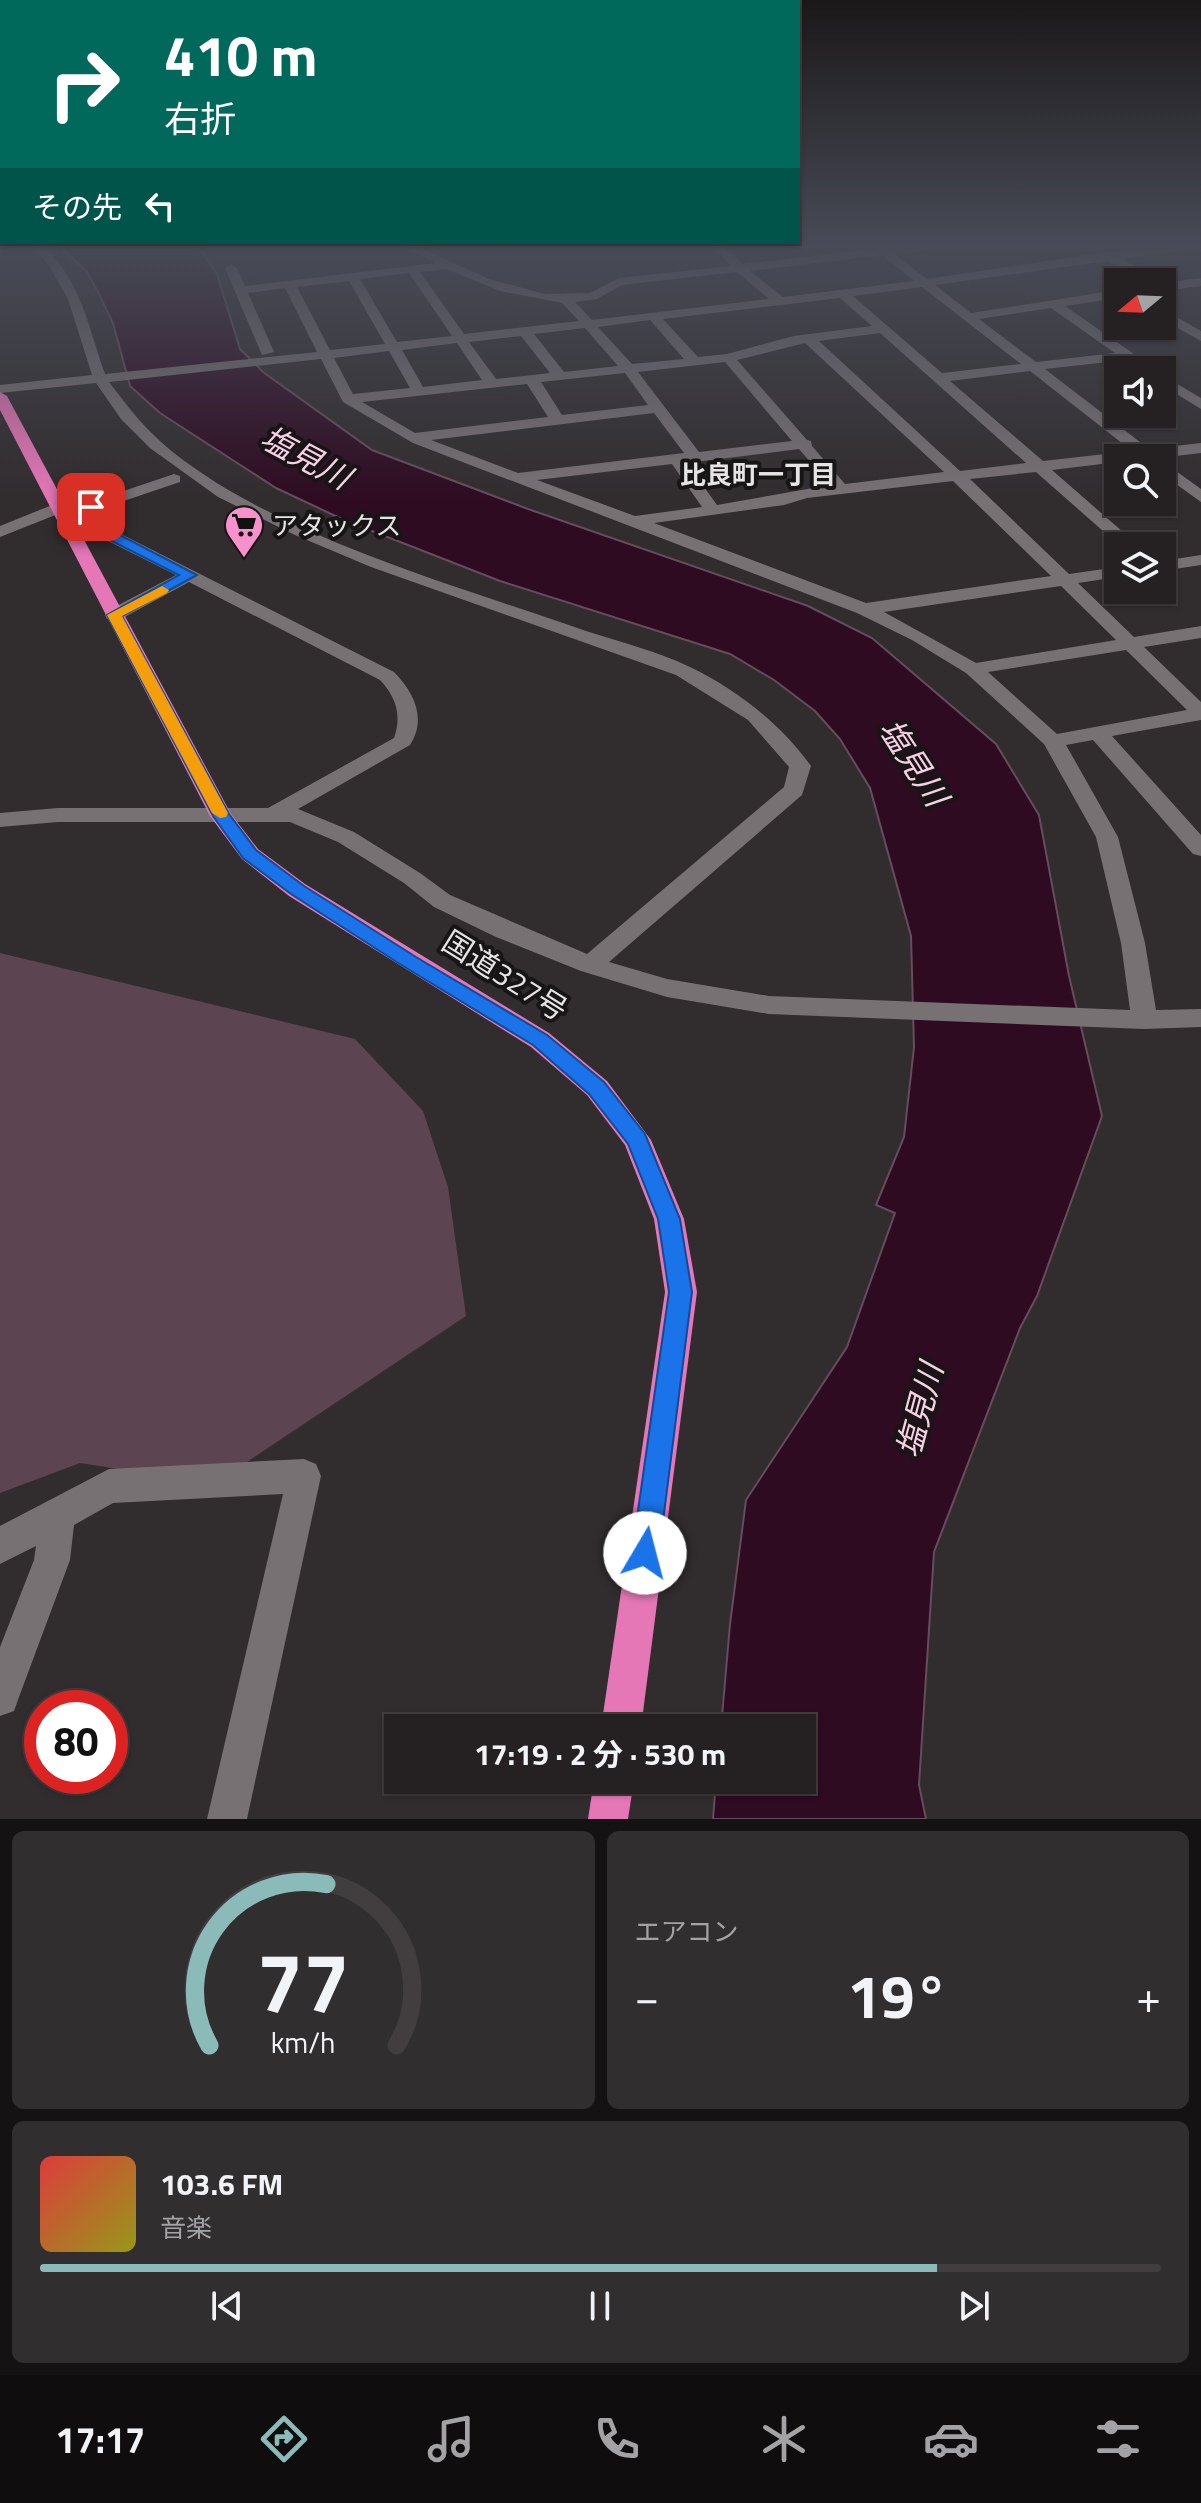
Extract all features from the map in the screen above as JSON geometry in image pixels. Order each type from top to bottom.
[{"type":"highway","name":"国道327号","points":[[0,396],[221,816],[250,854],[297,890],[540,1040],[597,1088],[637,1140],[669,1219],[681,1292],[623,1714]]},
{"type":"highway","points":[[608,1819],[612,1794]]},
{"type":"street","points":[[88,331],[106,380],[152,442],[196,478],[244,504],[377,563],[683,671],[755,716],[800,766],[794,790],[590,965]]},
{"type":"street","points":[[258,331],[269,357]]},
{"type":"street","points":[[313,331],[348,399],[361,410],[415,437],[517,478],[864,609],[919,636],[973,669],[1053,741],[1107,837],[1133,943],[1144,1020]]},
{"type":"street","points":[[384,331],[419,392]]},
{"type":"street","points":[[454,331],[492,384]]},
{"type":"street","points":[[0,389],[106,380],[269,357],[325,354],[524,331],[560,376]]},
{"type":"street","points":[[596,331],[629,369],[695,457]]},
{"type":"street","points":[[667,331],[695,362]]},
{"type":"street","points":[[348,399],[728,358],[808,338],[866,331]]},
{"type":"street","points":[[884,331],[1114,532]]},
{"type":"street","points":[[985,331],[1133,444]]},
{"type":"street","points":[[1093,331],[1129,355]]},
{"type":"street","points":[[808,338],[983,500],[1061,580],[1201,713]]},
{"type":"street","points":[[939,378],[1129,355]]},
{"type":"street","points":[[728,358],[806,444],[843,491]]},
{"type":"street","points":[[532,380],[558,421]]},
{"type":"street","points":[[1176,388],[1198,401]]},
{"type":"street","points":[[415,437],[659,408]]},
{"type":"street","points":[[517,478],[806,444]]},
{"type":"street","points":[[1176,452],[1201,448]]},
{"type":"street","points":[[676,459],[712,509]]},
{"type":"street","points":[[633,521],[784,500],[805,493],[1104,461]]},
{"type":"street","points":[[1176,477],[1201,497]]},
{"type":"street","points":[[174,479],[91,507],[100,530],[387,676],[399,686],[407,707],[410,726],[403,741],[272,815]]},
{"type":"street","points":[[3,528],[57,508]]},
{"type":"street","points":[[1176,564],[1201,560]]},
{"type":"street","points":[[864,609],[1104,574]]},
{"type":"street","points":[[114,615],[190,575]]},
{"type":"street","points":[[973,669],[1201,632]]},
{"type":"street","points":[[1053,741],[1201,713]]},
{"type":"street","points":[[1099,734],[1201,849]]},
{"type":"street","points":[[0,820],[58,815],[293,815],[346,837],[412,878],[442,901],[505,931],[590,965],[667,988],[769,1005],[1144,1020],[1201,1018]]},
{"type":"street","points":[[0,1546],[109,1486],[304,1476],[227,1819]]},
{"type":"street","points":[[0,1697],[52,1560],[57,1514]]},
{"type":"shaded area","points":[[0,953],[355,1039],[423,1111],[448,1187],[466,1316],[214,1484],[80,1463],[0,1493]]},
{"type":"water","name":"塩見川","points":[[115,331],[234,331],[240,349],[263,372],[372,450],[528,509],[808,606],[872,638],[996,744],[1039,815],[1069,976],[1102,1116],[1037,1296],[1020,1328],[934,1552],[919,1785],[926,1819],[713,1819],[715,1794],[816,1794],[816,1714],[722,1714],[746,1500],[847,1347],[895,1213],[876,1205],[904,1137],[914,1047],[911,936],[870,788],[840,739],[815,711],[774,680],[730,654],[500,581],[344,520],[276,488],[160,413],[130,386]]},
{"type":"slow traffic","points":[[162,590],[114,615],[220,813]]},
{"type":"place","name":"アタックス","points":[[244,559]]},
{"type":"district","name":"比良町一丁目","points":[[758,474]]},
{"type":"route","points":[[91,507],[100,530],[190,575],[114,615],[221,816],[250,854],[297,890],[540,1040],[597,1088],[637,1140],[669,1219],[681,1292],[645,1553]]}]
